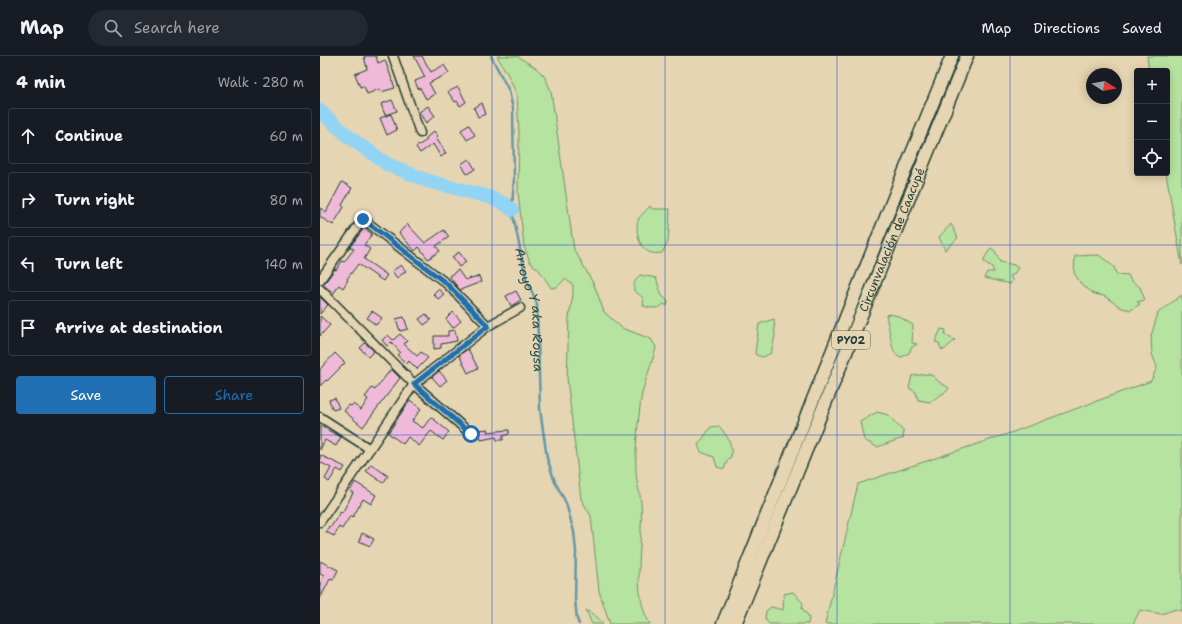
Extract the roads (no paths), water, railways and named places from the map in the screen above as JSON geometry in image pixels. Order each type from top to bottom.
[{"type":"highway","name":"Circunvalación de Caacupé","points":[[723,624],[952,56]]},
{"type":"highway","name":"Circunvalación de Caacupé","points":[[735,624],[900,217],[952,96],[967,56]]},
{"type":"highway","points":[[952,96],[959,86],[973,56]]},
{"type":"street","points":[[392,56],[420,133]]},
{"type":"street","points":[[320,280],[363,219],[447,284],[488,326]]},
{"type":"street","points":[[320,289],[414,384],[471,434]]},
{"type":"street","points":[[320,522],[414,384],[488,326],[520,308]]},
{"type":"street","points":[[320,417],[370,449]]},
{"type":"waterway","name":"Arroyo Y aka Roysa","points":[[491,56],[509,91],[513,109],[514,177],[512,210],[526,278],[537,304],[540,409],[547,458],[555,482],[566,503],[574,532],[576,551],[575,600],[579,624]]},
{"type":"waterway","name":"Arroyo Y aka Roysa","points":[[320,111],[349,137],[387,164],[428,181],[489,197],[505,204],[512,210]]}]
